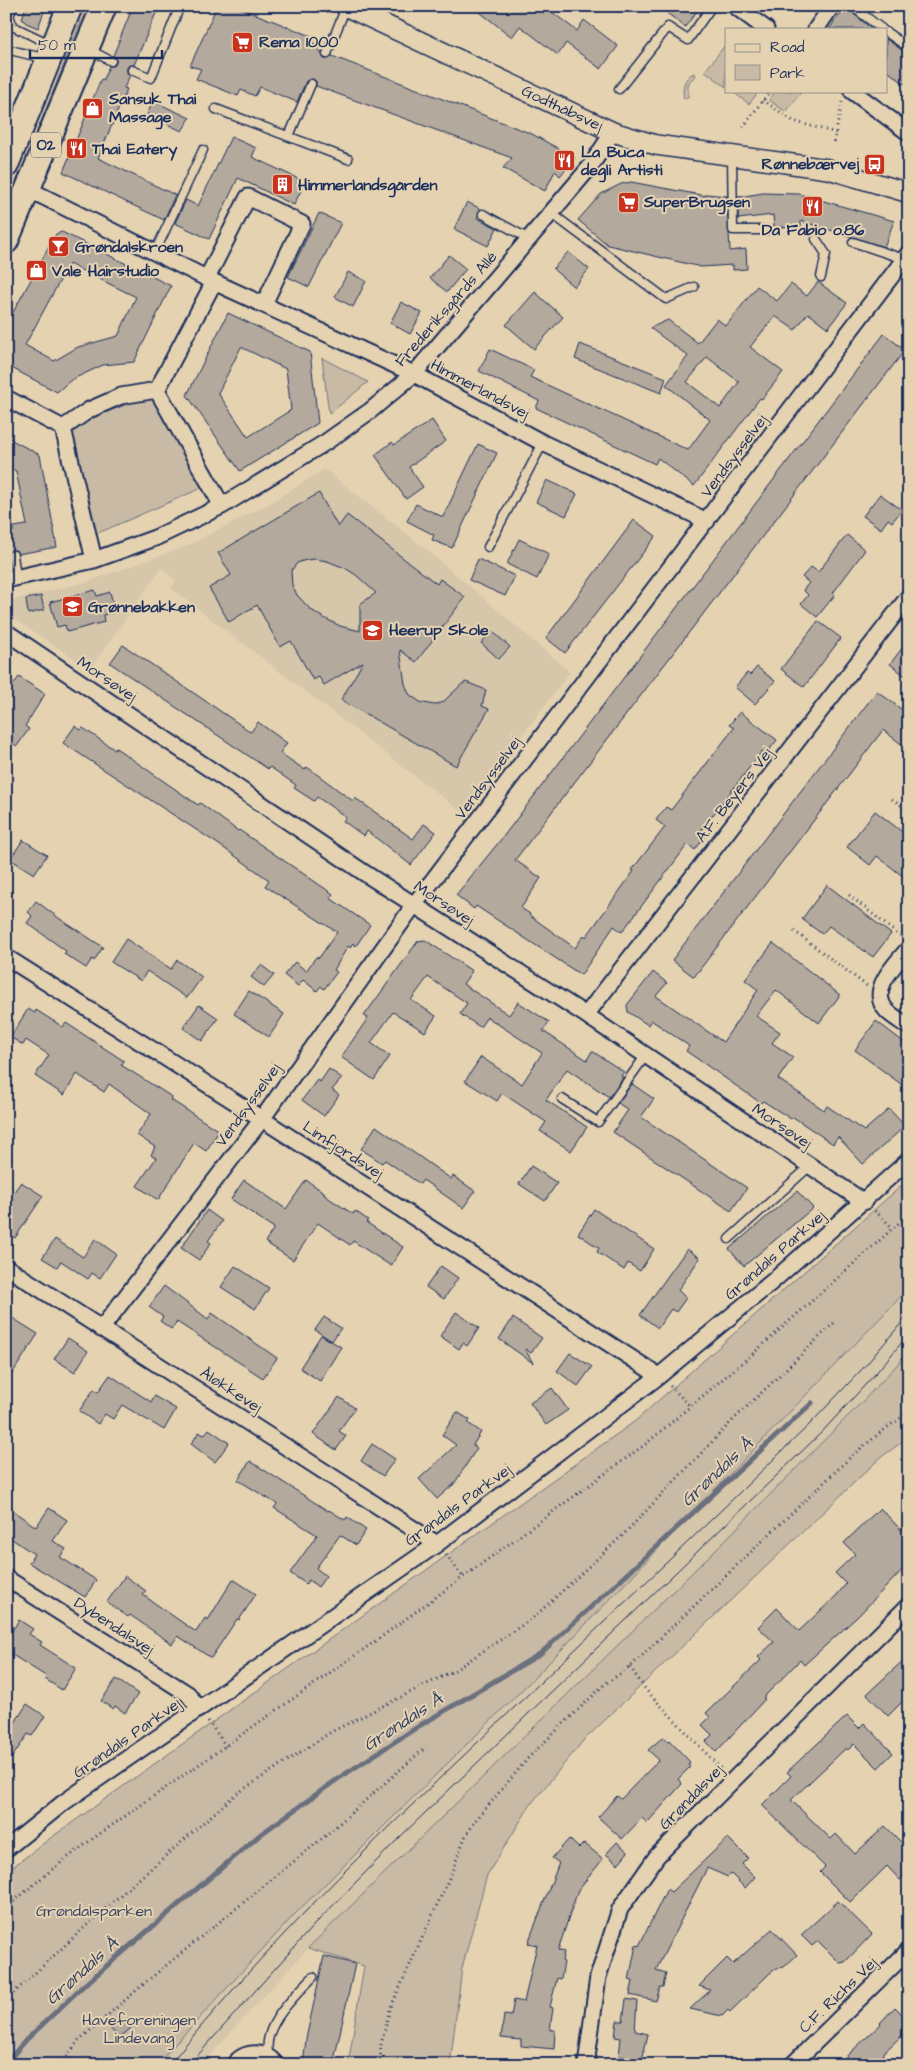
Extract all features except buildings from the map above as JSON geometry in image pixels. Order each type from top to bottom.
[{"type":"main road","name":"O2","points":[[6,165],[70,6]]},
{"type":"main road","name":"O2","points":[[6,241],[104,6]]},
{"type":"street","points":[[736,6],[765,28]]},
{"type":"street","points":[[817,28],[832,6]]},
{"type":"street","name":"Godthåbsvej","points":[[346,7],[613,132],[656,145],[828,169],[909,193]]},
{"type":"street","points":[[847,93],[909,133]]},
{"type":"street","name":"Frederiksgårds Allé","points":[[11,578],[94,560],[155,538],[222,506],[326,442],[370,411],[414,374],[590,167],[613,132]]},
{"type":"street","name":"Himmerlandsvej","points":[[28,189],[210,280],[414,374],[543,443],[707,521]]},
{"type":"street","points":[[158,390],[248,197],[302,224],[264,304]]},
{"type":"street","name":"Vendsysselvej","points":[[101,1329],[262,1118],[414,905],[707,521],[906,256]]},
{"type":"street","points":[[63,428],[88,410],[121,396],[158,390]]},
{"type":"street","points":[[158,390],[222,506]]},
{"type":"street","points":[[6,398],[63,428],[94,560]]},
{"type":"street","name":"A.F. Beyers Vej","points":[[586,1015],[909,596]]},
{"type":"street","name":"Morsøvej","points":[[6,632],[414,905],[586,1015],[864,1202]]},
{"type":"street","points":[[905,942],[883,980],[880,995],[886,1010],[909,1027]]},
{"type":"street","name":"Limfjordsvej","points":[[6,957],[262,1118],[659,1376]]},
{"type":"street","name":"Grøndals Parkvej","points":[[6,1849],[63,1804],[437,1544],[659,1376],[864,1202],[909,1160]]},
{"type":"street","name":"Åløkkevej","points":[[6,1267],[437,1544]]},
{"type":"street","name":"Dybendalsvej","points":[[6,1578],[188,1694],[199,1709]]},
{"type":"street","name":"Grøndalsvej","points":[[586,2065],[598,1977],[620,1909],[657,1856],[909,1605]]},
{"type":"street","name":"C.F. Richs Vej","points":[[792,2065],[909,1950]]},
{"type":"street","points":[[234,2065],[248,2054],[264,2054],[272,2061]]},
{"type":"lane","points":[[14,6],[9,15],[10,25],[52,53]]},
{"type":"lane","points":[[619,89],[668,27],[688,40],[712,6]]},
{"type":"lane","points":[[852,6],[881,28]]},
{"type":"lane","points":[[327,54],[346,7]]},
{"type":"lane","points":[[132,70],[151,78],[178,11]]},
{"type":"lane","points":[[888,33],[909,48]]},
{"type":"lane","points":[[86,48],[111,61]]},
{"type":"lane","points":[[6,49],[52,53]]},
{"type":"lane","points":[[289,136],[311,84]]},
{"type":"lane","points":[[216,109],[348,159]]},
{"type":"lane","points":[[155,252],[203,150]]},
{"type":"lane","points":[[732,155],[733,230],[766,230]]},
{"type":"lane","points":[[552,213],[666,299],[694,287]]},
{"type":"lane","points":[[483,214],[529,239]]},
{"type":"lane","points":[[816,239],[826,254],[821,277]]},
{"type":"lane","points":[[853,242],[906,256]]},
{"type":"lane","points":[[488,547],[543,443]]},
{"type":"lane","points":[[11,578],[13,554]]},
{"type":"lane","points":[[562,1099],[598,1122],[646,1055]]},
{"type":"lane","points":[[728,1239],[810,1166]]},
{"type":"lane","points":[[272,2061],[267,2041],[271,2030],[288,2005],[313,1977]]},
{"type":"path","points":[[743,127],[769,92]]},
{"type":"path","points":[[834,142],[847,93]]},
{"type":"path","points":[[763,100],[793,121],[836,133]]},
{"type":"path","points":[[892,798],[909,811]]},
{"type":"path","points":[[849,895],[905,942]]},
{"type":"path","points":[[794,931],[880,995]]},
{"type":"path","points":[[864,1202],[892,1228]]},
{"type":"path","points":[[6,1908],[50,1870],[91,1840],[464,1578],[624,1461],[764,1345],[909,1214]]},
{"type":"path","points":[[6,2000],[99,1914],[234,1795],[331,1732],[455,1670],[532,1618],[623,1535],[726,1427],[835,1322]]},
{"type":"path","points":[[659,1376],[691,1407]]},
{"type":"path","points":[[380,2065],[381,2045],[390,2008],[451,1874],[465,1837],[476,1820],[529,1757],[604,1684],[630,1667],[855,1453],[909,1412]]},
{"type":"path","points":[[437,1544],[464,1578]]},
{"type":"path","points":[[630,1667],[646,1690],[732,1780]]},
{"type":"path","points":[[211,1725],[226,1746]]},
{"type":"path","points":[[61,2065],[79,2040],[152,1977],[325,1836],[426,1747]]},
{"type":"shaded area","name":"Heerup Skole","points":[[324,469],[421,545],[570,672],[463,813],[171,588],[176,580],[161,568],[90,669],[8,615],[12,600],[87,582],[187,546],[267,505]]},
{"type":"shaded area","points":[[909,1288],[909,1353],[862,1402],[711,1554],[308,1948],[201,2065],[156,2065],[295,1914],[538,1674]]},
{"type":"green space","points":[[87,6],[91,6],[6,218],[6,209]]},
{"type":"green space","points":[[725,45],[725,86],[705,71]]},
{"type":"green space","points":[[694,73],[695,77],[688,85],[689,96],[684,99],[685,81]]},
{"type":"green space","points":[[733,92],[758,92],[749,104]]},
{"type":"green space","points":[[774,92],[801,92],[786,112],[769,100]]},
{"type":"green space","points":[[322,358],[368,382],[329,414]]},
{"type":"green space","points":[[156,393],[204,487],[96,534],[66,428]]},
{"type":"green space","name":"Grøndalsparken","points":[[909,1179],[909,1288],[538,1674],[295,1914],[156,2065],[6,2065],[6,1872],[52,1837],[634,1422]]},
{"type":"green space","points":[[909,1352],[909,1437],[880,1458],[583,1741],[531,1804],[487,1875],[462,1968],[450,2065],[348,2065],[364,1966],[308,1948],[711,1554]]},
{"type":"waterway","name":"Grøndals Å","points":[[6,2063],[26,2040],[82,1987],[261,1834],[339,1778],[419,1726],[540,1654],[812,1403]]},
{"type":"tram line","points":[[169,2065],[242,1980],[318,1898],[438,1780],[811,1423],[866,1365],[909,1314]]},
{"type":"tram line","points":[[189,2065],[313,1926],[401,1836],[822,1432],[909,1334]]},
{"type":"place","name":"Rema 1000","points":[[243,42]]},
{"type":"place","name":"Sansuk Thai Massage","points":[[93,108]]},
{"type":"place","name":"Thai Eatery","points":[[76,149]]},
{"type":"place","name":"La Buca degli Artisti","points":[[565,161]]},
{"type":"place","name":"Rønnebærvej","points":[[875,164]]},
{"type":"place","name":"Himmerlandsgården","points":[[282,185]]},
{"type":"place","name":"SuperBrugsen","points":[[628,202]]},
{"type":"place","name":"Da Fabio o.86","points":[[813,206]]},
{"type":"place","name":"Grøndalskroen","points":[[59,247]]},
{"type":"place","name":"Vale Hairstudio","points":[[36,271]]},
{"type":"place","name":"Grønnebakken","points":[[72,607]]},
{"type":"place","name":"Heerup Skole","points":[[373,630]]},
{"type":"park label","name":"Haveforeningen Lindevang","points":[[139,2029]]}]
